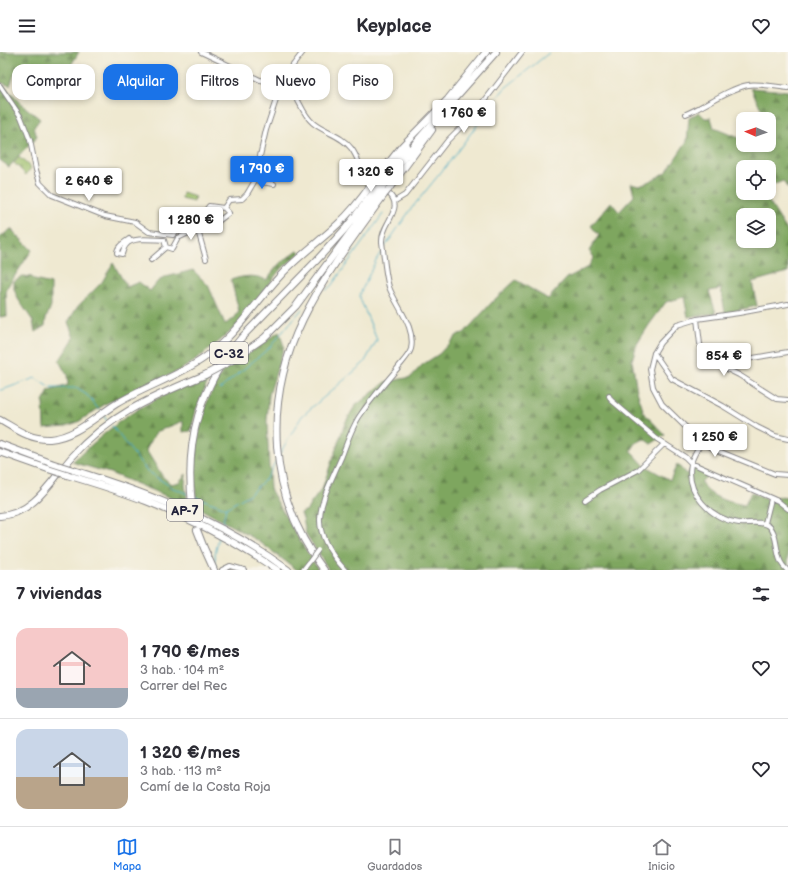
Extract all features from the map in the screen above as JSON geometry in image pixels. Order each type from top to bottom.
[{"type":"highway","name":"C-32","points":[[0,516],[15,513],[33,503],[78,451],[97,433],[118,417],[151,398],[205,375],[231,361],[264,338],[296,306],[380,187],[405,148],[408,140],[448,99],[486,52]]},
{"type":"highway","name":"C-32","points":[[192,505],[189,471],[193,437],[202,404],[216,373],[239,340],[316,262],[416,142],[496,52]]},
{"type":"highway","name":"C-32","points":[[0,420],[32,437],[48,439],[59,437],[78,430],[126,399],[193,365],[214,350],[235,331],[279,277],[346,215],[380,187]]},
{"type":"highway","name":"C-32","points":[[324,570],[308,547],[300,532],[283,487],[278,461],[276,436],[276,418],[279,392],[283,371],[290,350],[307,310],[380,187]]},
{"type":"highway","name":"AP-7","points":[[0,444],[67,475],[146,501],[190,520],[232,542],[277,570]]},
{"type":"highway","name":"AP-7","points":[[0,452],[50,466],[72,470],[140,492],[191,513],[237,537],[288,570]]},
{"type":"highway","points":[[197,530],[214,570]]},
{"type":"street","points":[[200,52],[261,80]]},
{"type":"street","points":[[294,64],[303,52]]},
{"type":"street","points":[[395,201],[405,195],[448,140],[476,112],[522,52]]},
{"type":"street","points":[[686,114],[726,93],[748,85],[788,88]]},
{"type":"street","points":[[0,86],[21,117],[30,140],[40,183],[52,195],[104,216],[135,222],[149,232],[173,235],[178,238]]},
{"type":"street","points":[[224,208],[229,200],[242,199],[248,194],[256,179],[263,142],[276,100]]},
{"type":"street","points":[[298,100],[302,109],[313,123],[340,137],[348,143],[356,155],[369,182],[395,201]]},
{"type":"street","points":[[256,179],[261,182],[274,184]]},
{"type":"street","points":[[345,570],[324,542],[320,524],[323,502],[360,414],[409,352],[411,346],[411,337],[407,324],[389,286],[382,243],[384,231],[394,211],[395,201]]},
{"type":"street","points":[[166,247],[172,249],[178,238],[197,229],[208,229],[229,213],[224,208],[209,206],[202,216],[196,216],[181,225],[173,235]]},
{"type":"street","points":[[187,222],[197,229],[206,259]]},
{"type":"street","points":[[129,239],[117,251],[118,253],[122,254],[125,246],[129,242],[140,239],[164,240],[166,247]]},
{"type":"street","points":[[151,260],[166,247]]},
{"type":"street","points":[[788,304],[697,319],[677,326],[660,343],[654,353],[650,369],[653,387],[662,404],[701,442],[721,452],[775,474],[788,474]]},
{"type":"street","points":[[697,319],[700,344],[707,357],[777,399],[788,400]]},
{"type":"street","points":[[717,364],[788,352]]},
{"type":"street","points":[[654,353],[672,379],[723,406],[757,427],[775,436],[788,438]]},
{"type":"street","points":[[609,396],[611,400],[628,415],[664,444],[685,457],[691,464],[778,501],[788,509]]},
{"type":"street","points":[[701,442],[691,464],[690,480],[698,498],[706,507],[718,516],[739,523],[765,523],[770,527],[774,534],[780,561],[787,570]]},
{"type":"street","points":[[585,500],[600,490],[638,470],[664,444]]},
{"type":"street","points":[[765,523],[772,499]]},
{"type":"street","points":[[303,570],[324,542]]},
{"type":"street","points":[[222,570],[230,566],[244,570]]},
{"type":"green space","points":[[0,52],[79,52],[72,64],[12,64],[12,80],[10,86],[0,82]]},
{"type":"green space","points":[[0,84],[12,94],[12,100],[17,100],[40,119],[34,127],[37,137],[9,167],[0,160]]},
{"type":"green space","points":[[751,88],[788,91],[788,189],[783,181],[776,184],[776,160],[736,160],[736,200],[768,200],[773,208],[736,208],[736,248],[776,248],[776,213],[788,232],[788,272],[752,282],[757,306],[725,313],[721,289],[709,291],[716,313],[688,317],[684,297],[666,302],[637,344],[632,360],[637,391],[644,413],[665,435],[651,444],[644,439],[636,443],[631,451],[645,466],[670,480],[677,464],[686,474],[694,467],[709,474],[701,482],[714,496],[726,501],[745,505],[751,492],[769,501],[779,497],[788,498],[788,570],[329,570],[306,534],[301,513],[307,510],[322,489],[345,423],[355,406],[386,382],[411,377],[422,365],[439,354],[455,337],[464,333],[494,300],[516,280],[548,299],[567,278],[588,267],[594,257],[589,251],[599,235],[591,226],[611,202],[619,212],[634,196],[631,183],[639,185],[645,183],[667,171],[687,141],[689,118],[699,112],[705,118],[711,118],[714,128],[736,137],[736,152],[776,152],[776,112],[763,112]]},
{"type":"green space","points":[[19,157],[31,168],[26,175],[14,163]]},
{"type":"green space","points":[[183,193],[195,197],[194,202],[182,199]]},
{"type":"green space","points":[[11,229],[32,250],[6,289],[7,316],[0,317],[0,237]]},
{"type":"green space","points":[[298,250],[300,253],[279,271],[237,326],[192,363],[176,372],[107,403],[78,422],[66,426],[44,428],[43,402],[49,391],[68,385],[67,375],[59,361],[74,338],[68,322],[78,306],[102,282],[113,263],[127,287],[139,282],[150,291],[158,281],[166,277],[193,270],[208,285],[225,324],[234,319],[239,311],[231,280],[248,276],[266,280],[279,264]]},
{"type":"green space","points":[[22,276],[32,277],[34,280],[51,284],[51,307],[46,318],[45,326],[35,332],[33,321],[18,299],[14,289],[14,281]]},
{"type":"green space","points":[[279,332],[284,346],[269,395],[267,421],[270,489],[297,536],[319,570],[297,570],[257,540],[197,507],[194,474],[197,440],[208,399],[222,372]]},
{"type":"green space","points":[[209,378],[196,410],[191,431],[183,432],[183,421],[156,432],[146,450],[163,477],[171,484],[179,482],[186,474],[185,485],[188,505],[110,473],[72,462],[113,427],[140,408],[185,386]]},
{"type":"waterway","points":[[384,248],[411,209],[450,161],[504,89],[550,52]]},
{"type":"waterway","points":[[326,290],[331,286],[383,214]]},
{"type":"waterway","points":[[280,453],[302,416],[364,363],[377,340],[359,296],[381,252]]},
{"type":"waterway","points":[[220,389],[269,348],[302,309]]},
{"type":"waterway","points":[[0,390],[35,378],[50,388],[76,388],[87,395],[100,411]]},
{"type":"waterway","points":[[103,415],[108,422]]},
{"type":"waterway","points":[[112,426],[148,472],[173,488],[188,494]]},
{"type":"waterway","points":[[222,526],[226,508],[248,495],[265,480],[276,461]]},
{"type":"waterway","points":[[193,496],[226,508]]},
{"type":"waterway","points":[[216,567],[215,554],[219,537]]}]
